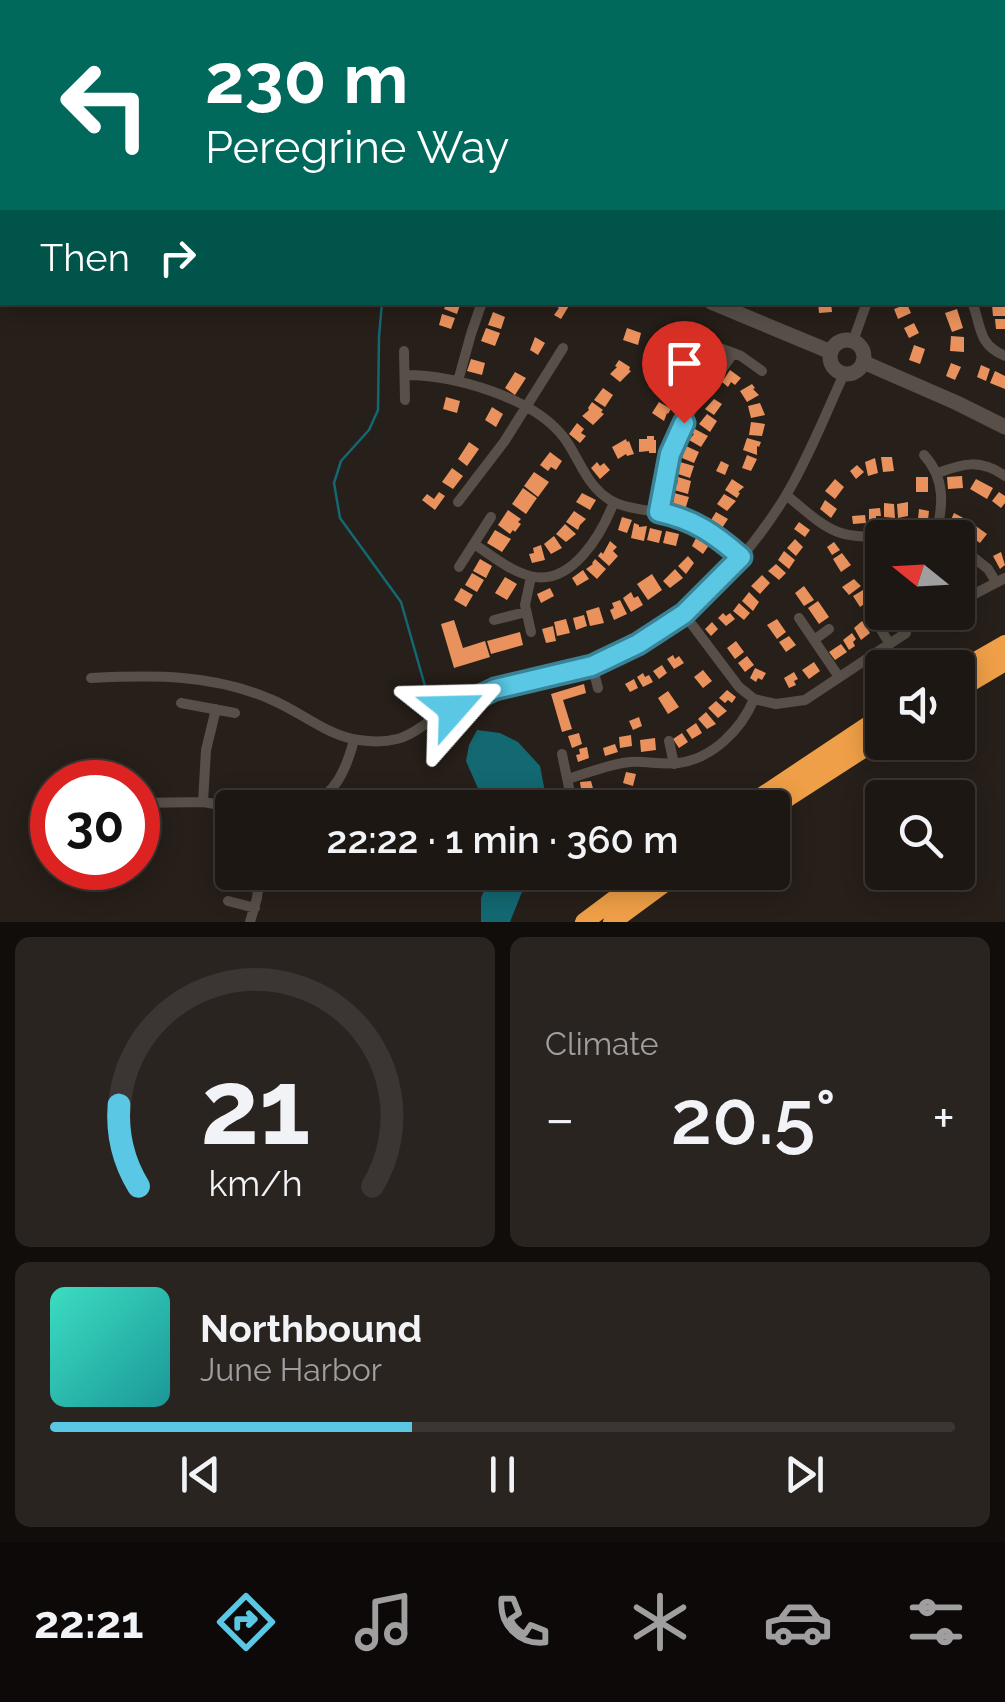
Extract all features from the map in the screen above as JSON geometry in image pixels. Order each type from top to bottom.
[{"type":"highway","points":[[975,661],[1005,644]]},
{"type":"highway","points":[[975,680],[1005,662]]},
{"type":"highway","points":[[771,790],[865,727]]},
{"type":"highway","points":[[790,796],[865,748]]},
{"type":"highway","points":[[584,922],[627,890]]},
{"type":"highway","points":[[612,922],[656,890]]},
{"type":"street","points":[[458,381],[481,305]]},
{"type":"street","points":[[718,305],[832,352]]},
{"type":"street","points":[[852,341],[866,305]]},
{"type":"street","points":[[973,305],[981,336],[994,352],[1005,356]]},
{"type":"street","points":[[699,340],[749,360],[762,371]]},
{"type":"street","points":[[852,341],[862,350],[864,362],[856,372],[844,374],[832,364],[832,352],[840,342],[852,341]]},
{"type":"street","points":[[458,502],[527,408],[562,348]]},
{"type":"street","points":[[404,351],[405,400]]},
{"type":"street","points":[[659,512],[676,438],[733,353]]},
{"type":"street","points":[[864,362],[1005,427]]},
{"type":"street","points":[[92,678],[173,676],[232,685],[270,698],[354,740],[396,740],[495,689],[592,666],[638,644],[684,614],[741,557],[786,495],[844,374]]},
{"type":"street","points":[[405,375],[458,381],[527,408],[557,429],[584,474],[614,502],[682,518],[705,528],[741,557]]},
{"type":"street","points":[[976,463],[978,447]]},
{"type":"street","points":[[924,455],[938,473],[940,520]]},
{"type":"street","points":[[938,473],[976,463],[1005,476]]},
{"type":"street","points":[[786,495],[822,524],[840,533],[865,536]]},
{"type":"street","points":[[474,544],[531,576],[555,575],[580,558],[604,525],[614,502]]},
{"type":"street","points":[[459,568],[492,516]]},
{"type":"street","points":[[975,559],[1001,580],[975,593]]},
{"type":"street","points":[[531,576],[526,597],[531,632]]},
{"type":"street","points":[[494,620],[526,612]]},
{"type":"street","points":[[684,614],[739,687],[754,699],[776,704],[796,703],[814,696],[906,632]]},
{"type":"street","points":[[799,618],[839,677]]},
{"type":"street","points":[[814,640],[830,629]]},
{"type":"street","points":[[881,630],[889,643]]},
{"type":"street","points":[[592,666],[598,688]]},
{"type":"street","points":[[568,779],[620,763],[674,764],[694,759],[732,734],[754,699]]},
{"type":"street","points":[[181,702],[235,714]]},
{"type":"street","points":[[202,802],[206,750],[216,709]]},
{"type":"street","points":[[331,790],[346,768],[354,740]]},
{"type":"street","points":[[669,741],[674,764]]},
{"type":"street","points":[[562,754],[570,790]]},
{"type":"street","points":[[160,803],[215,804]]},
{"type":"street","points":[[250,922],[258,890]]},
{"type":"street","points":[[228,900],[255,908]]},
{"type":"water","points":[[477,730],[500,733],[518,742],[540,766],[545,790],[479,790],[466,761]]},
{"type":"water","points":[[484,890],[523,890],[510,922],[481,922]]},
{"type":"building","points":[[446,305],[460,305],[457,314],[444,309]]},
{"type":"building","points":[[554,305],[569,305],[561,319],[554,315],[559,308]]},
{"type":"building","points":[[818,305],[831,305],[832,312],[819,313]]},
{"type":"building","points":[[907,305],[911,313],[898,319],[894,309]]},
{"type":"building","points":[[992,305],[1005,305],[1005,316],[993,316]]},
{"type":"building","points":[[957,309],[963,328],[952,332],[945,313]]},
{"type":"building","points":[[493,312],[505,317],[501,329],[488,325]]},
{"type":"building","points":[[442,314],[455,318],[451,329],[439,325]]},
{"type":"building","points":[[995,319],[1005,319],[1005,329],[996,329]]},
{"type":"building","points":[[914,323],[919,333],[909,338],[904,328]]},
{"type":"building","points":[[486,328],[500,333],[495,346],[481,341]]},
{"type":"building","points":[[627,328],[641,333],[638,345],[623,340]]},
{"type":"building","points":[[951,336],[964,337],[964,352],[950,351]]},
{"type":"building","points":[[535,337],[545,343],[538,355],[530,350]]},
{"type":"building","points":[[654,341],[669,346],[661,361],[648,353]]},
{"type":"building","points":[[914,345],[925,349],[920,364],[909,360]]},
{"type":"building","points":[[674,348],[686,352],[681,366],[669,361]]},
{"type":"building","points":[[697,356],[708,363],[701,376],[692,365]]},
{"type":"building","points":[[471,359],[485,363],[482,375],[467,371]]},
{"type":"building","points":[[619,360],[631,371],[620,382],[610,374]]},
{"type":"building","points":[[951,363],[961,367],[955,380],[946,376]]},
{"type":"building","points":[[981,365],[990,369],[986,381],[977,377]]},
{"type":"building","points":[[730,370],[741,378],[728,387],[722,382]]},
{"type":"building","points":[[995,371],[1005,376],[1005,389],[990,383]]},
{"type":"building","points":[[515,372],[526,378],[515,395],[505,388]]},
{"type":"building","points":[[752,384],[759,395],[747,402],[740,391]]},
{"type":"building","points":[[603,388],[613,395],[605,407],[594,400]]},
{"type":"building","points":[[674,390],[682,396],[674,407],[662,398],[667,391],[671,394]]},
{"type":"building","points":[[446,397],[460,401],[457,413],[443,409]]},
{"type":"building","points":[[714,399],[722,404],[714,415],[705,409]]},
{"type":"building","points":[[592,402],[604,414],[593,425],[582,416]]},
{"type":"building","points":[[659,402],[671,409],[664,421],[652,413]]},
{"type":"building","points":[[760,403],[765,415],[751,418],[748,406]]},
{"type":"building","points":[[492,407],[503,414],[496,427],[485,420]]},
{"type":"building","points":[[707,414],[717,421],[710,432],[699,424]]},
{"type":"building","points":[[751,422],[765,424],[762,436],[749,435]]},
{"type":"building","points":[[577,423],[586,436],[580,443],[569,434]]},
{"type":"building","points":[[695,429],[708,436],[701,447],[689,440]]},
{"type":"building","points":[[654,436],[656,453],[639,452],[639,439]]},
{"type":"building","points":[[747,438],[761,442],[757,455],[743,450]]},
{"type":"building","points":[[626,439],[634,454],[618,459],[612,447]]},
{"type":"building","points":[[469,442],[479,449],[467,466],[458,459]]},
{"type":"building","points":[[686,446],[699,452],[694,463],[682,458]]},
{"type":"building","points":[[550,452],[562,461],[556,470],[551,467],[548,471],[540,465]]},
{"type":"building","points":[[747,455],[757,459],[751,471],[742,468]]},
{"type":"building","points":[[881,457],[892,457],[894,471],[883,472]]},
{"type":"building","points":[[875,458],[878,473],[868,476],[865,462]]},
{"type":"building","points":[[721,461],[729,465],[725,475],[716,471]]},
{"type":"building","points":[[597,462],[610,470],[600,479],[591,468]]},
{"type":"building","points":[[680,462],[694,466],[690,478],[678,474]]},
{"type":"building","points":[[857,465],[864,472],[856,479],[850,471]]},
{"type":"building","points":[[452,468],[463,476],[453,489],[442,482]]},
{"type":"building","points":[[534,472],[549,482],[538,497],[524,486]]},
{"type":"building","points":[[962,476],[963,488],[948,489],[947,477]]},
{"type":"building","points":[[678,477],[691,481],[688,494],[674,490]]},
{"type":"building","points":[[916,477],[928,477],[928,492],[916,492]]},
{"type":"building","points":[[732,479],[744,487],[737,498],[725,490]]},
{"type":"building","points":[[835,479],[844,487],[835,499],[825,491]]},
{"type":"building","points":[[976,479],[993,488],[987,499],[970,489]]},
{"type":"building","points":[[523,488],[537,498],[526,514],[512,504]]},
{"type":"building","points":[[439,492],[445,496],[435,510],[422,500],[427,494],[434,499]]},
{"type":"building","points":[[999,492],[1005,496],[1001,508],[992,501]]},
{"type":"building","points":[[582,493],[596,500],[590,510],[576,502]]},
{"type":"building","points":[[674,493],[689,497],[685,510],[671,506]]},
{"type":"building","points":[[724,494],[736,501],[727,511],[717,504]]},
{"type":"building","points":[[825,500],[837,509],[831,518],[820,509]]},
{"type":"building","points":[[908,502],[908,516],[898,518],[897,504]]},
{"type":"building","points":[[884,503],[894,504],[895,518],[884,517]]},
{"type":"building","points":[[880,508],[881,516],[869,520],[869,509]]},
{"type":"building","points":[[919,509],[929,511],[928,520],[918,519]]},
{"type":"building","points":[[508,510],[521,519],[510,534],[498,525]]},
{"type":"building","points":[[574,511],[586,519],[578,530],[566,522]]},
{"type":"building","points":[[716,512],[728,519],[722,528],[711,520]]},
{"type":"building","points":[[865,515],[865,523],[853,524],[852,516]]},
{"type":"building","points":[[622,517],[632,520],[627,533],[618,530]]},
{"type":"building","points":[[799,522],[810,530],[805,537],[794,529]]},
{"type":"building","points":[[634,523],[647,526],[644,541],[631,538]]},
{"type":"building","points":[[565,524],[576,534],[566,542],[556,534]]},
{"type":"building","points":[[975,525],[987,534],[980,543],[975,540]]},
{"type":"building","points":[[650,528],[662,531],[659,543],[647,540]]},
{"type":"building","points":[[495,530],[511,539],[502,552],[487,543]]},
{"type":"building","points":[[666,531],[679,534],[676,546],[663,543]]},
{"type":"building","points":[[554,536],[562,548],[551,554],[544,544]]},
{"type":"building","points":[[696,538],[709,545],[703,554],[692,546]]},
{"type":"building","points":[[795,539],[803,547],[796,556],[787,548]]},
{"type":"building","points":[[610,541],[617,547],[613,551],[618,556],[609,566],[598,556]]},
{"type":"building","points":[[834,542],[840,550],[832,555],[827,547]]},
{"type":"building","points":[[541,545],[545,560],[532,563],[529,554]]},
{"type":"building","points":[[784,551],[795,560],[789,569],[778,560]]},
{"type":"building","points":[[1001,552],[1005,565],[1000,569],[993,556]]},
{"type":"building","points":[[842,553],[851,565],[841,572],[833,559]]},
{"type":"building","points":[[688,556],[694,563],[686,574],[678,566]]},
{"type":"building","points":[[480,559],[492,566],[486,578],[473,571]]},
{"type":"building","points":[[595,559],[606,569],[597,579],[586,569]]},
{"type":"building","points":[[776,564],[786,573],[779,580],[768,571]]},
{"type":"building","points":[[675,569],[683,578],[670,588],[663,581]]},
{"type":"building","points":[[583,570],[589,579],[577,586],[572,578]]},
{"type":"building","points":[[472,573],[484,580],[477,592],[465,585]]},
{"type":"building","points":[[652,574],[662,590],[648,600],[637,584]]},
{"type":"building","points":[[762,575],[770,583],[760,594],[751,586]]},
{"type":"building","points":[[505,577],[517,584],[507,600],[495,593]]},
{"type":"building","points":[[854,579],[861,586],[849,595],[842,587]]},
{"type":"building","points":[[804,586],[814,600],[804,606],[795,593]]},
{"type":"building","points":[[461,588],[473,595],[466,607],[454,600]]},
{"type":"building","points":[[550,588],[554,596],[541,603],[537,594]]},
{"type":"building","points":[[863,590],[865,604],[860,607],[853,596]]},
{"type":"building","points":[[631,592],[643,605],[631,612],[623,598]]},
{"type":"building","points":[[749,592],[759,602],[753,611],[742,601]]},
{"type":"building","points":[[620,600],[627,614],[614,620],[612,603]]},
{"type":"building","points":[[818,601],[829,617],[819,624],[808,608]]},
{"type":"building","points":[[739,603],[750,613],[744,620],[733,611]]},
{"type":"building","points":[[599,607],[604,623],[590,626],[586,611]]},
{"type":"building","points":[[730,613],[735,619],[726,626],[718,618]]},
{"type":"building","points":[[584,615],[587,626],[576,630],[573,618]]},
{"type":"building","points":[[566,619],[570,633],[557,636],[554,622]]},
{"type":"building","points":[[777,619],[786,632],[777,639],[767,625]]},
{"type":"building","points":[[454,620],[463,648],[485,641],[490,657],[454,668],[441,624]]},
{"type":"building","points":[[862,621],[870,633],[861,640],[854,628]]},
{"type":"building","points":[[712,622],[718,629],[711,636],[705,629]]},
{"type":"building","points":[[553,626],[556,641],[546,643],[542,629]]},
{"type":"building","points":[[520,632],[523,645],[491,654],[487,641]]},
{"type":"building","points":[[852,633],[855,646],[849,650],[843,640]]},
{"type":"building","points":[[789,636],[796,645],[786,652],[779,642]]},
{"type":"building","points":[[736,641],[744,652],[735,659],[727,648]]},
{"type":"building","points":[[841,644],[847,652],[835,660],[829,652]]},
{"type":"building","points":[[673,655],[684,663],[674,669],[667,659]]},
{"type":"building","points":[[747,656],[754,665],[745,672],[738,663]]},
{"type":"building","points":[[814,662],[820,671],[809,679],[802,670]]},
{"type":"building","points":[[662,665],[667,673],[659,679],[653,671]]},
{"type":"building","points":[[755,668],[766,673],[756,682],[750,678]]},
{"type":"building","points":[[703,670],[712,681],[703,688],[694,677]]},
{"type":"building","points":[[794,672],[798,679],[789,688],[784,678]]},
{"type":"building","points":[[643,673],[653,682],[643,687],[637,677]]},
{"type":"building","points":[[634,679],[638,688],[630,692],[625,684]]},
{"type":"building","points":[[584,684],[586,693],[563,700],[572,729],[562,732],[551,694]]},
{"type":"building","points":[[727,690],[736,697],[732,703],[719,698]]},
{"type":"building","points":[[668,691],[679,707],[668,714],[658,698]]},
{"type":"building","points":[[716,701],[727,711],[718,718],[708,708]]},
{"type":"building","points":[[706,712],[716,724],[707,729],[698,719]]},
{"type":"building","points":[[639,717],[642,726],[633,730],[629,721]]},
{"type":"building","points":[[696,723],[702,733],[692,739],[686,730]]},
{"type":"building","points":[[579,733],[582,744],[572,748],[568,736]]},
{"type":"building","points":[[682,733],[688,742],[679,748],[673,739]]},
{"type":"building","points":[[631,735],[632,746],[620,748],[619,737]]},
{"type":"building","points":[[655,738],[656,750],[641,752],[640,740]]},
{"type":"building","points":[[615,744],[618,752],[605,756],[603,748]]},
{"type":"building","points":[[587,747],[589,758],[578,762],[579,749]]},
{"type":"building","points":[[626,772],[636,774],[633,786],[623,783]]},
{"type":"building","points":[[591,781],[593,790],[581,789],[580,782]]},
{"type":"waterway","points":[[382,305],[378,410],[369,430],[341,461],[334,483],[340,518],[401,602],[431,707]]},
{"type":"route","points":[[453,709],[509,684],[592,666],[638,644],[684,614],[741,557],[705,528],[659,512],[670,454],[684,423]]}]
